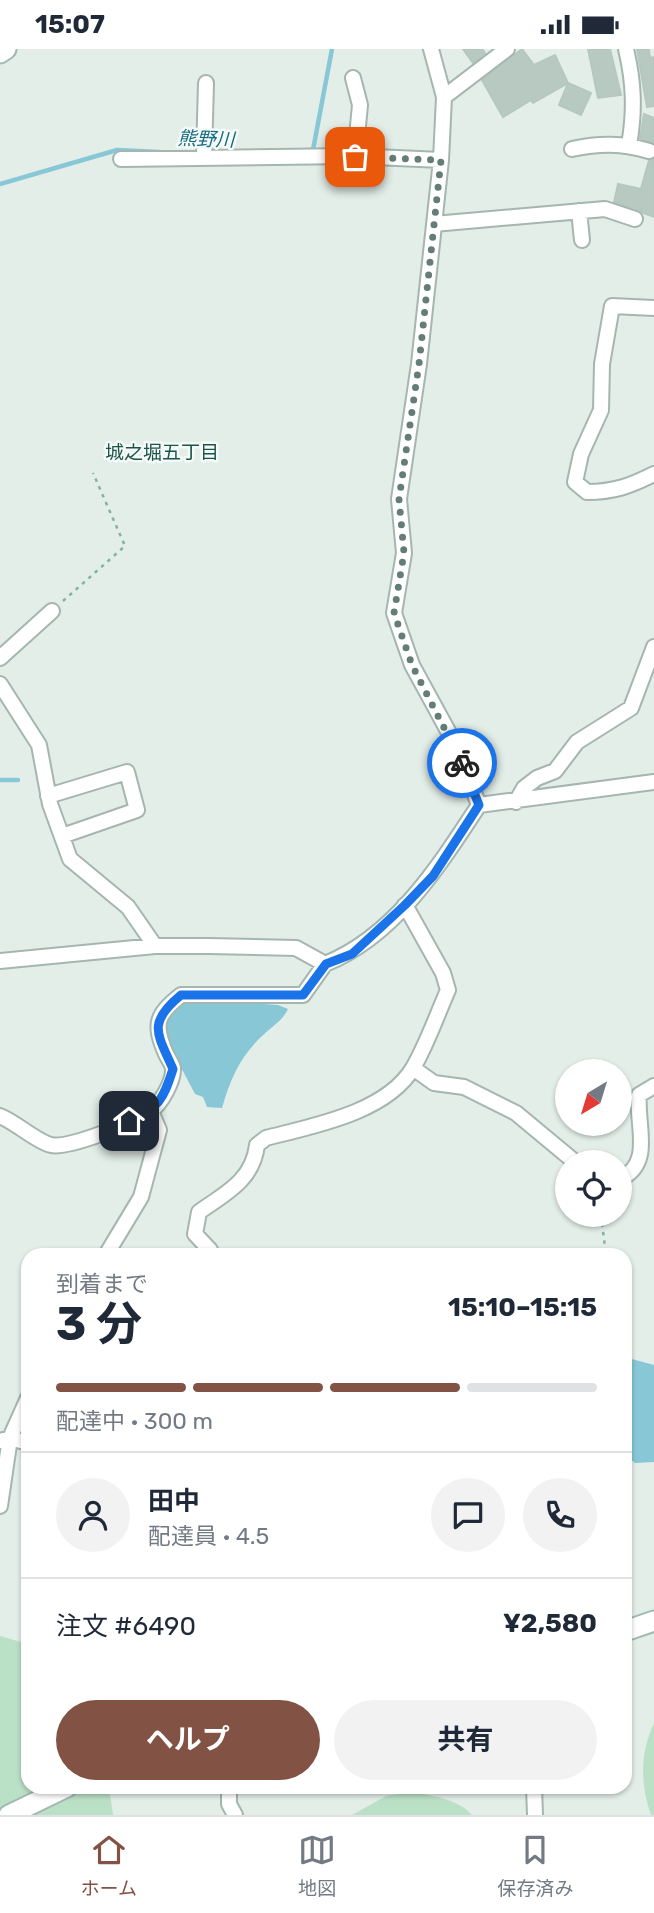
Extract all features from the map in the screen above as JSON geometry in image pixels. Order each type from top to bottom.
[{"type":"street","points":[[0,53],[6,49]]},
{"type":"street","points":[[431,49],[444,97],[441,160],[419,364],[399,499],[404,553],[394,613],[412,665],[454,742],[479,805]]},
{"type":"street","points":[[444,97],[507,49]]},
{"type":"street","points":[[626,49],[633,82],[635,112],[629,145]]},
{"type":"street","points":[[353,78],[360,105],[355,157]]},
{"type":"street","points":[[204,156],[206,83]]},
{"type":"street","points":[[572,149],[593,144],[629,145],[649,151]]},
{"type":"street","points":[[121,159],[204,156],[441,160]]},
{"type":"street","points":[[434,224],[605,209],[635,219]]},
{"type":"street","points":[[579,212],[582,240]]},
{"type":"street","points":[[654,307],[612,306],[602,364],[601,410],[581,454],[575,482],[587,492],[607,492],[634,485],[654,474]]},
{"type":"street","points":[[0,658],[52,611]]},
{"type":"street","points":[[516,802],[524,788],[537,778],[555,771],[577,742],[631,708],[649,675],[654,647]]},
{"type":"street","points":[[0,684],[39,745],[48,796],[70,859],[128,907],[155,946]]},
{"type":"street","points":[[48,796],[127,772],[137,810],[62,836]]},
{"type":"street","points":[[479,805],[654,782]]},
{"type":"street","points":[[0,1116],[19,1124],[40,1142],[53,1146],[84,1141],[151,1111],[164,1097],[173,1069],[157,1027],[162,1010],[181,995],[303,995],[326,964],[352,954],[433,876],[479,805]]},
{"type":"street","points":[[208,1248],[195,1234],[199,1212],[232,1189],[255,1164],[257,1145],[265,1138],[353,1115],[402,1083],[413,1068],[448,990],[443,973],[405,905]]},
{"type":"street","points":[[0,961],[155,946],[296,949],[326,964]]},
{"type":"street","points":[[413,1068],[434,1083],[464,1087],[516,1113],[561,1150]]},
{"type":"street","points":[[632,1171],[638,1167],[642,1154],[639,1095],[654,1086]]},
{"type":"street","points":[[110,1248],[141,1196],[159,1130],[151,1111]]},
{"type":"street","points":[[0,1506],[5,1440],[21,1411]]},
{"type":"street","points":[[632,1629],[654,1621]]},
{"type":"street","points":[[9,1815],[52,1794]]},
{"type":"street","points":[[229,1794],[229,1804],[235,1815]]},
{"type":"street","points":[[534,1794],[535,1815]]},
{"type":"path","points":[[52,611],[125,546],[93,473]]},
{"type":"path","points":[[602,1227],[605,1248]]},
{"type":"green space","points":[[0,1636],[21,1642],[21,1794],[110,1794],[113,1815],[0,1815]]},
{"type":"green space","points":[[654,1723],[654,1815],[651,1815],[643,1769],[646,1746]]},
{"type":"green space","points":[[423,1794],[437,1797],[460,1805],[472,1815],[352,1815],[386,1796]]},
{"type":"water","points":[[186,998],[278,1005],[288,1009],[245,1055],[234,1075],[222,1108],[207,1107],[203,1097],[195,1094],[165,1037],[165,1015]]},
{"type":"water","points":[[632,1359],[654,1365],[654,1462],[635,1463],[632,1461]]},
{"type":"building","points":[[463,49],[482,49],[485,53],[473,63]]},
{"type":"building","points":[[522,49],[534,65],[555,55],[568,83],[503,117],[482,80]]},
{"type":"building","points":[[588,49],[610,49],[621,95],[598,98]]},
{"type":"building","points":[[637,49],[649,49],[650,58],[654,57],[654,106],[647,107]]},
{"type":"building","points":[[568,83],[591,93],[581,115],[559,105]]},
{"type":"building","points":[[644,114],[654,118],[654,143],[640,139]]},
{"type":"building","points":[[654,159],[654,217],[614,202],[618,184],[641,189],[649,160]]},
{"type":"waterway","name":"熊野川","points":[[308,150],[313,150],[332,49]]},
{"type":"waterway","name":"熊野川","points":[[0,184],[117,150],[159,152]]},
{"type":"waterway","points":[[0,780],[18,780]]},
{"type":"way so far","points":[[355,157],[441,160],[419,364],[399,499],[404,553],[394,613],[412,665],[454,742],[462,763]]},
{"type":"district","name":"城之堀五丁目","points":[[162,452]]},
{"type":"route","points":[[129,1121],[151,1111],[164,1097],[173,1069],[160,1041],[157,1027],[162,1010],[181,995],[303,995],[320,976],[326,964],[352,954],[433,876],[479,805],[462,763]]}]
